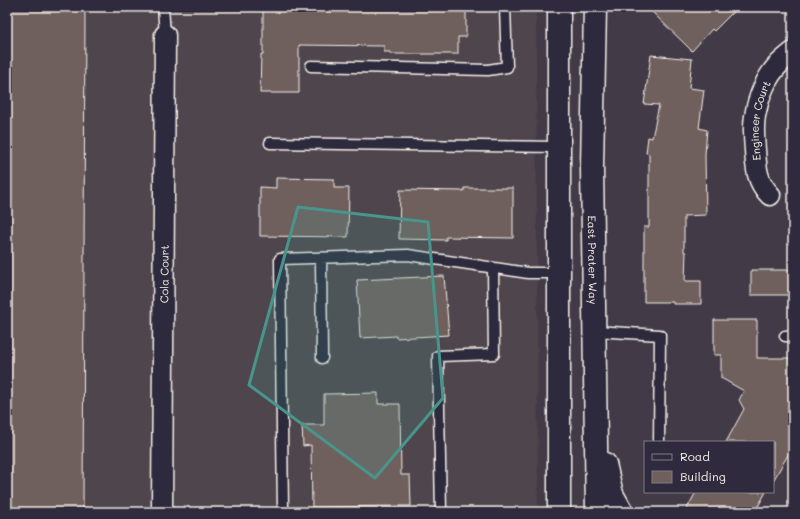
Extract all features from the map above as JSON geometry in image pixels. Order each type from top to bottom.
[{"type":"main road","points":[[559,7],[559,512]]},
{"type":"main road","name":"East Prater Way","points":[[595,7],[592,167],[596,512]]},
{"type":"main road","points":[[596,428],[612,494],[622,512]]},
{"type":"street","name":"Cola Court","points":[[162,512],[165,35]]},
{"type":"street","name":"Engineer Court","points":[[770,195],[760,184],[757,176],[754,117],[760,95],[772,72],[793,52]]},
{"type":"lane","points":[[163,7],[165,35]]},
{"type":"lane","points":[[311,66],[488,70],[507,67],[505,7]]},
{"type":"lane","points":[[270,143],[559,147]]},
{"type":"lane","points":[[283,512],[280,259],[408,255],[528,273],[559,273]]},
{"type":"lane","points":[[321,258],[322,358]]},
{"type":"lane","points":[[441,512],[438,356],[494,354],[493,268]]},
{"type":"lane","points":[[594,331],[660,335],[658,441]]},
{"type":"highlighted area","points":[[298,207],[428,222],[443,398],[375,478],[249,385]]},
{"type":"shaded area","points":[[7,7],[536,7],[538,512],[7,512]]},
{"type":"building","points":[[7,7],[85,7],[83,512],[7,512]]},
{"type":"building","points":[[263,7],[466,7],[466,37],[458,37],[458,54],[390,54],[390,52],[384,52],[384,46],[299,45],[299,93],[260,93],[261,54],[263,54]]},
{"type":"building","points":[[647,7],[738,7],[714,31],[712,29],[692,51]]},
{"type":"building","points":[[651,55],[692,59],[689,88],[704,90],[699,128],[707,130],[705,154],[706,215],[684,216],[684,252],[686,252],[685,281],[701,281],[701,304],[644,302],[644,227],[649,227],[649,154],[646,153],[648,137],[652,138],[659,105],[644,104]]},
{"type":"building","points":[[276,178],[334,179],[334,188],[349,188],[348,237],[260,236],[260,187],[276,188]]},
{"type":"building","points":[[464,188],[513,188],[513,238],[446,237],[446,240],[399,239],[400,190],[464,191]]},
{"type":"building","points":[[751,270],[793,270],[793,295],[751,295]]},
{"type":"building","points":[[444,276],[449,335],[396,338],[396,336],[360,338],[357,280]]},
{"type":"building","points":[[714,320],[757,320],[757,358],[793,358],[793,446],[774,479],[774,441],[727,441],[744,409],[739,400],[744,391],[721,378],[721,355],[714,355]]},
{"type":"building","points":[[378,393],[378,404],[400,404],[401,475],[410,475],[411,506],[312,507],[311,445],[303,446],[302,425],[324,425],[324,394]]},
{"type":"building","points":[[695,493],[765,493],[755,512],[685,512]]}]
